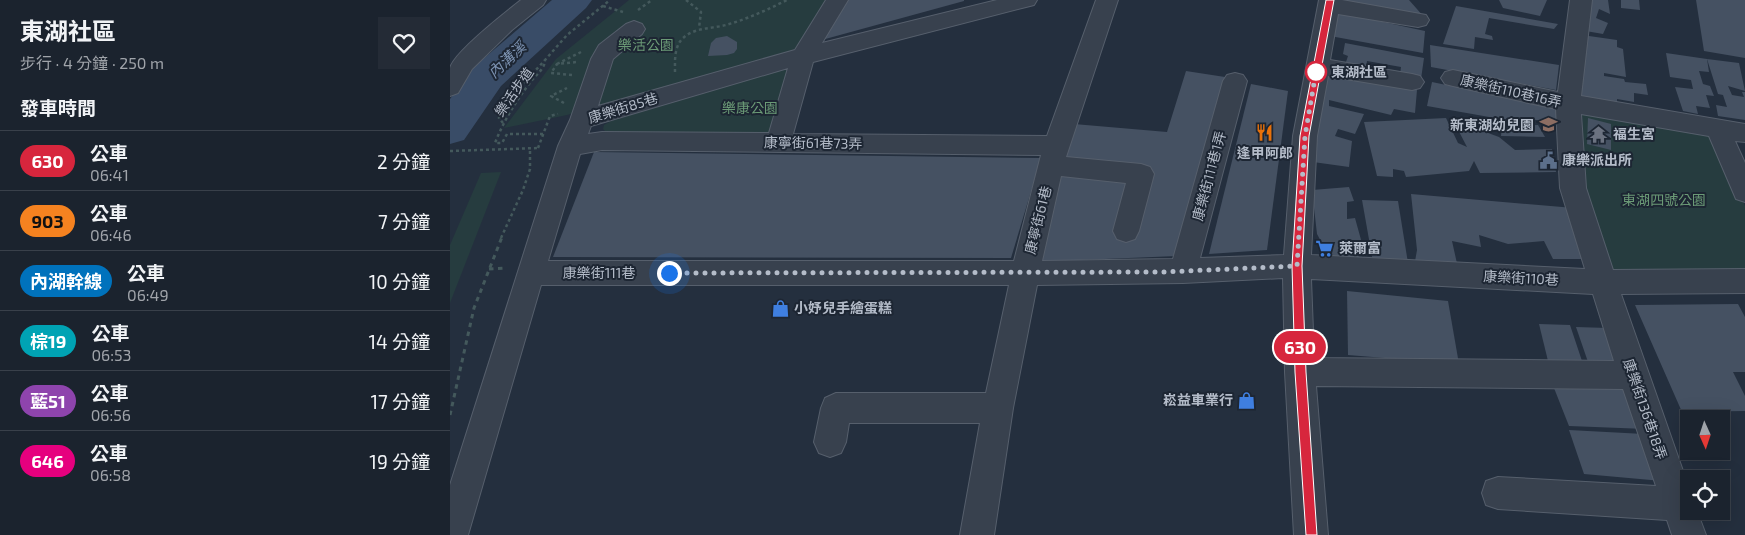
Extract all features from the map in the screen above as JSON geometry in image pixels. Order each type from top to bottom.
[{"type":"street","points":[[450,87],[464,64],[504,25],[535,0]]},
{"type":"street","points":[[778,143],[803,56],[837,0]]},
{"type":"street","name":"康樂街85巷","points":[[451,535],[570,146],[572,111],[1026,0]]},
{"type":"street","name":"康寧街61巷","points":[[977,535],[998,408],[1025,273],[1054,155],[1107,0]]},
{"type":"street","points":[[1581,0],[1568,103],[1745,133]]},
{"type":"street","points":[[1312,535],[1300,372],[1297,266],[1305,136],[1329,2],[1418,20]]},
{"type":"street","points":[[572,111],[607,51],[629,21]]},
{"type":"street","points":[[1317,66],[1412,82]]},
{"type":"street","name":"康樂街110巷16弄","points":[[1453,78],[1568,103],[1573,188],[1603,282]]},
{"type":"street","name":"康樂街111巷1弄","points":[[1183,271],[1235,81]]},
{"type":"street","points":[[1718,129],[1745,192]]},
{"type":"street","name":"康寧街61巷73弄","points":[[570,146],[602,141],[778,143],[1054,155],[1141,174],[1126,231]]},
{"type":"street","name":"康樂街111巷","points":[[531,273],[1025,273],[1183,271],[1297,266]]},
{"type":"street","name":"康樂街110巷","points":[[1297,266],[1603,282],[1745,281]]},
{"type":"street","name":"康樂街136巷18弄","points":[[1603,282],[1633,375],[1689,535]]},
{"type":"street","points":[[1300,372],[1633,375]]},
{"type":"street","points":[[830,442],[836,408],[998,408]]},
{"type":"street","points":[[1498,493],[1678,504]]},
{"type":"path","name":"樂活步道","points":[[543,134],[507,134],[502,143],[496,143],[503,123],[527,87],[545,65],[546,60],[567,35],[610,0]]},
{"type":"path","points":[[686,0],[701,12],[699,28]]},
{"type":"path","points":[[676,81],[674,52],[681,39],[699,28],[724,25],[770,9],[787,0]]},
{"type":"path","points":[[602,6],[629,21]]},
{"type":"path","points":[[580,76],[551,73],[557,64],[582,51]]},
{"type":"path","points":[[524,83],[540,64],[546,60]]},
{"type":"path","points":[[557,64],[586,62]]},
{"type":"path","points":[[568,88],[551,96],[572,111]]},
{"type":"path","points":[[503,123],[498,118],[513,98]]},
{"type":"path","points":[[538,148],[550,116],[572,111]]},
{"type":"path","points":[[450,415],[474,308],[512,211],[523,190],[530,169],[530,148]]},
{"type":"path","points":[[450,151],[516,149]]},
{"type":"green space","name":"樂活公園","points":[[629,0],[826,0],[796,49],[567,115],[504,128],[556,59]]},
{"type":"green space","name":"樂康公園","points":[[789,69],[770,135],[607,133],[603,129],[604,125],[611,121]]},
{"type":"green space","name":"東湖四號公園","points":[[1582,113],[1715,137],[1745,206],[1745,273],[1611,269],[1585,189]]},
{"type":"green space","points":[[501,172],[450,303],[450,245],[481,173]]},
{"type":"building","points":[[841,0],[964,0],[964,1],[818,41]]},
{"type":"building","points":[[1334,0],[1409,0],[1424,17]]},
{"type":"building","points":[[1499,0],[1547,0],[1540,16],[1503,8]]},
{"type":"building","points":[[1583,0],[1608,0],[1610,14],[1599,9],[1596,18],[1608,23],[1603,34],[1580,30]]},
{"type":"building","points":[[1621,0],[1639,0],[1640,10],[1621,8]]},
{"type":"building","points":[[1696,0],[1745,0],[1745,58],[1704,51]]},
{"type":"building","points":[[1456,6],[1558,24],[1554,29],[1489,18],[1485,34],[1492,36],[1493,40],[1475,37],[1474,49],[1443,44]]},
{"type":"building","points":[[1337,12],[1425,31],[1423,53],[1330,36]]},
{"type":"building","points":[[1582,35],[1617,40],[1617,47],[1623,49],[1626,77],[1604,73],[1604,76],[1624,79],[1625,82],[1646,84],[1648,95],[1634,93],[1634,102],[1617,99],[1617,107],[1578,98]]},
{"type":"building","points":[[727,36],[737,42],[737,49],[734,53],[708,56],[711,43],[716,38]]},
{"type":"building","points":[[1345,43],[1424,58],[1421,79],[1400,75],[1401,67],[1367,61],[1366,69],[1345,65],[1348,56],[1343,54]]},
{"type":"building","points":[[1430,45],[1559,65],[1556,90],[1431,67]]},
{"type":"building","points":[[1666,53],[1707,59],[1709,72],[1699,71],[1703,84],[1710,86],[1714,96],[1706,95],[1710,108],[1696,106],[1698,114],[1683,111],[1675,87],[1693,89],[1691,80],[1670,77]]},
{"type":"building","points":[[1707,59],[1739,63],[1745,91],[1728,86],[1732,95],[1744,97],[1742,92],[1745,92],[1745,120],[1718,116],[1716,105],[1727,107],[1723,95],[1718,94]]},
{"type":"building","points":[[1186,71],[1225,77],[1177,256],[1032,262],[1074,124],[1167,132]]},
{"type":"building","points":[[1327,74],[1417,90],[1415,113],[1394,109],[1391,115],[1329,100],[1329,106],[1364,114],[1355,134],[1338,129],[1335,136],[1352,141],[1349,167],[1313,162]]},
{"type":"building","points":[[1432,82],[1456,87],[1458,83],[1559,104],[1560,126],[1528,118],[1529,124],[1427,106]]},
{"type":"building","points":[[1251,84],[1288,91],[1267,250],[1209,254]]},
{"type":"building","points":[[1446,118],[1458,143],[1467,147],[1453,120],[1499,137],[1515,150],[1552,149],[1556,172],[1480,173],[1474,161],[1469,171],[1406,177],[1404,171],[1393,169],[1393,177],[1377,176],[1364,122]]},
{"type":"building","name":"福生宮","points":[[1588,118],[1611,124],[1611,150],[1587,144]]},
{"type":"building","points":[[1538,125],[1545,137],[1501,136],[1502,126]]},
{"type":"building","points":[[594,152],[1041,158],[1011,258],[553,257]]},
{"type":"building","points":[[1349,187],[1354,201],[1347,202],[1347,219],[1355,218],[1363,247],[1356,247],[1359,258],[1330,258],[1317,234],[1312,190]]},
{"type":"building","points":[[1411,194],[1574,208],[1596,259],[1553,259],[1544,241],[1508,244],[1479,235],[1481,247],[1452,241],[1458,268],[1414,267],[1417,250]]},
{"type":"building","points":[[1362,200],[1398,201],[1408,263],[1373,262]]},
{"type":"building","points":[[1347,291],[1448,301],[1459,364],[1348,355]]},
{"type":"building","points":[[1738,304],[1745,317],[1745,372],[1733,372],[1745,396],[1745,411],[1681,410],[1635,305]]},
{"type":"building","points":[[1539,324],[1570,325],[1582,361],[1548,361]]},
{"type":"building","points":[[1576,327],[1608,328],[1623,364],[1588,362]]},
{"type":"building","points":[[1552,383],[1632,389],[1646,429],[1569,426]]},
{"type":"building","points":[[1569,430],[1644,434],[1662,481],[1584,474]]},
{"type":"waterway","name":"內溝溪","points":[[450,129],[488,76],[574,0]]},
{"type":"bus line","name":"630","points":[[1312,535],[1300,372],[1297,266],[1305,136],[1330,0]]},
{"type":"place","name":"東湖社區","points":[[1316,72]]},
{"type":"place","name":"新東湖幼兒園","points":[[1548,125]]},
{"type":"place","name":"逢甲阿郎","points":[[1265,133]]},
{"type":"place","name":"福生宮","points":[[1599,134]]},
{"type":"place","name":"康樂派出所","points":[[1548,160]]},
{"type":"place","name":"萊爾富","points":[[1325,248]]},
{"type":"place","name":"小妤兒手繪蛋糕","points":[[780,308]]},
{"type":"place","name":"崧益車業行","points":[[1247,400]]},
{"type":"route","points":[[669,273],[1163,272],[1297,266],[1305,136],[1317,66],[1316,72]]}]
